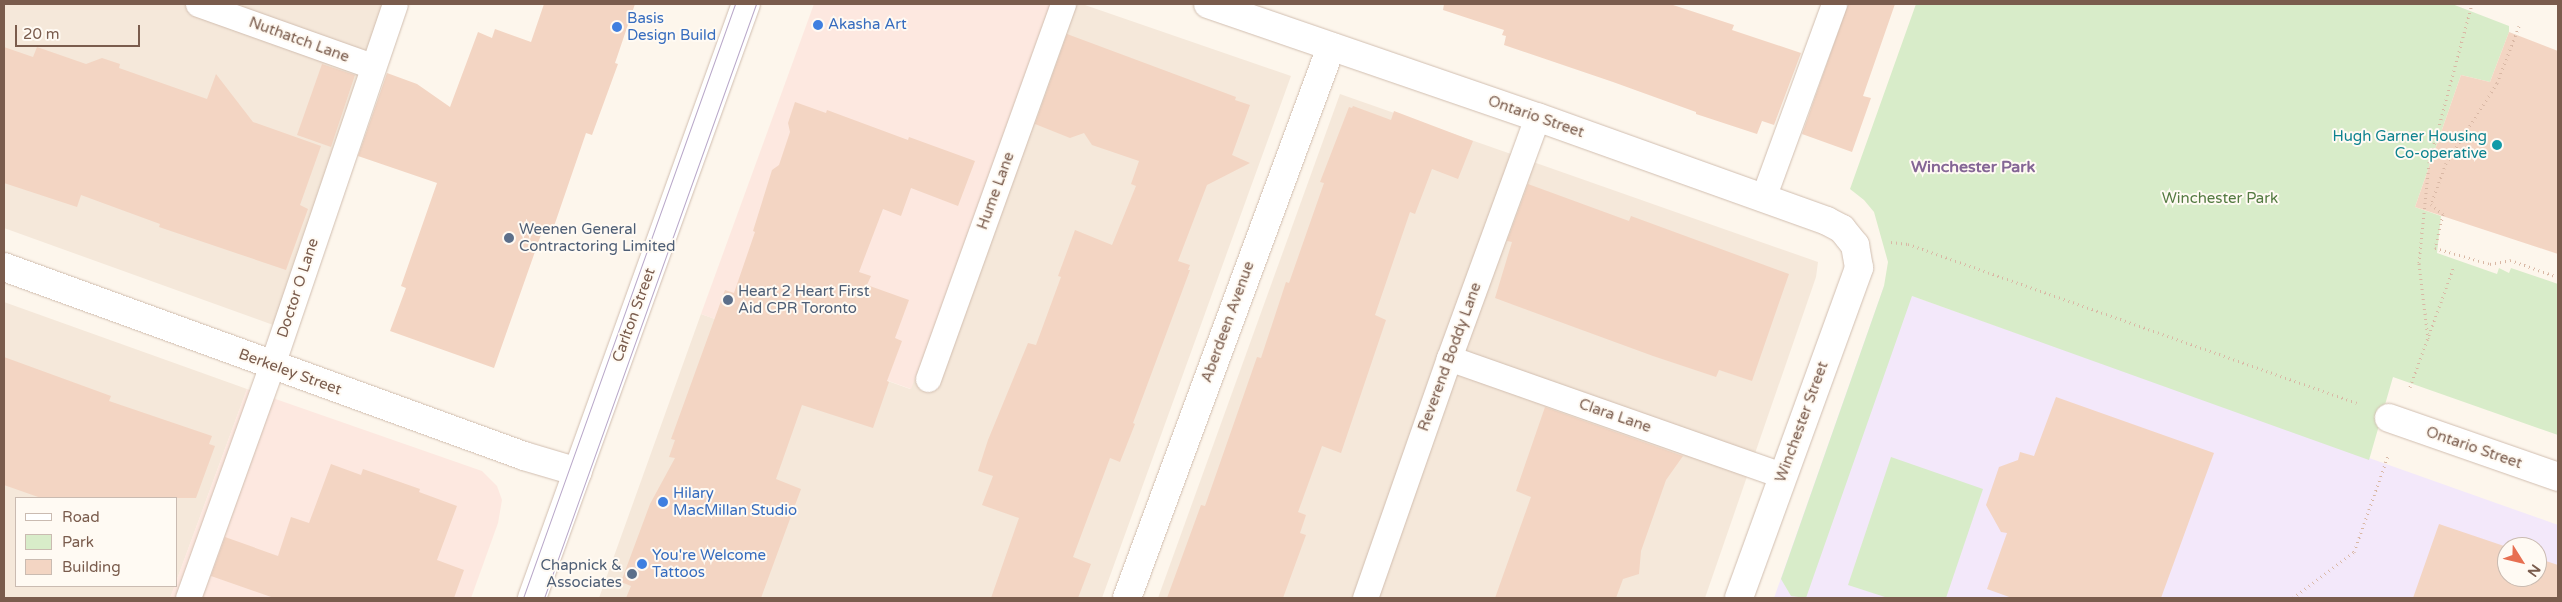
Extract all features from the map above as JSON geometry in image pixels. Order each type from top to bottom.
[{"type":"street","name":"Carlton Street","points":[[532,598],[746,4]]},
{"type":"street","name":"Ontario Street","points":[[1208,4],[1537,117],[1763,198],[1842,229],[1855,245]]},
{"type":"street","name":"Aberdeen Avenue","points":[[1127,598],[1331,47]]},
{"type":"street","name":"Winchester Street","points":[[1739,598],[1782,475],[1859,268],[1855,245]]},
{"type":"street","name":"Berkeley Street","points":[[4,267],[514,452],[578,472]]},
{"type":"street","name":"Ontario Street","points":[[2389,418],[2558,477]]},
{"type":"lane","name":"Nuthatch Lane","points":[[198,4],[372,66]]},
{"type":"lane","name":"Doctor O Lane","points":[[188,598],[272,365],[372,66],[395,4]]},
{"type":"lane","name":"Hume Lane","points":[[928,379],[1063,4]]},
{"type":"lane","points":[[1763,198],[1834,4]]},
{"type":"lane","name":"Reverend Boddy Lane","points":[[1365,598],[1449,358],[1537,117]]},
{"type":"lane","name":"Clara Lane","points":[[1449,358],[1782,475]]},
{"type":"path","points":[[2428,339],[2419,263],[2429,163],[2472,4]]},
{"type":"path","points":[[2519,26],[2497,83],[2446,163],[2431,204],[2444,214],[2435,248],[2490,264],[2510,260],[2558,277]]},
{"type":"path","points":[[1855,245],[1878,241],[1908,244],[2361,404],[2389,418]]},
{"type":"path","points":[[2408,393],[2454,266]]},
{"type":"path","points":[[2293,598],[2354,552],[2388,456]]},
{"type":"shaded area","points":[[4,4],[388,4],[276,326],[4,228]]},
{"type":"shaded area","points":[[814,4],[1056,4],[911,389],[701,314]]},
{"type":"shaded area","points":[[1056,4],[1082,4],[1291,76],[1102,598],[599,598],[701,314],[910,389]]},
{"type":"shaded area","points":[[1340,94],[1818,262],[1816,277],[1705,598],[1158,598]]},
{"type":"shaded area","points":[[1884,286],[2558,525],[2558,598],[1774,598]]},
{"type":"shaded area","points":[[4,302],[247,389],[178,577],[178,497],[15,497],[15,587],[175,587],[170,598],[4,598]]},
{"type":"shaded area","points":[[247,389],[482,471],[497,486],[502,500],[498,523],[471,598],[170,598],[174,587],[178,587],[178,576]]},
{"type":"green space","name":"Winchester Park","points":[[1916,4],[2452,4],[2509,26],[2509,32],[2490,82],[2461,75],[2415,207],[2441,216],[2437,253],[2497,274],[2499,268],[2509,273],[2511,268],[2558,284],[2558,435],[2393,377],[2369,460],[1912,296],[1806,598],[1791,596],[1781,579],[1884,286],[1888,262],[1874,212],[1864,200],[1850,189]]},
{"type":"green space","points":[[1891,457],[1983,489],[1946,598],[1888,598],[1848,585]]},
{"type":"building","points":[[544,4],[635,4],[615,63],[618,64],[592,135],[586,133],[552,232],[543,229],[494,368],[390,331],[406,288],[401,286],[437,183],[358,156],[387,73],[417,84],[450,107],[478,32],[492,38],[495,29],[531,42]]},
{"type":"building","points":[[1444,4],[1670,4],[1734,25],[1732,30],[1801,53],[1774,125],[1762,121],[1757,134],[1504,45],[1506,36],[1502,35],[1504,30],[1443,10]]},
{"type":"building","points":[[1848,4],[1895,4],[1863,96],[1871,98],[1852,152],[1802,134]]},
{"type":"building","name":"Hugh Garner Housing Co-operative","points":[[2509,32],[2558,51],[2558,254],[2415,207],[2461,75],[2490,82]]},
{"type":"building","points":[[1067,34],[1236,97],[1235,100],[1250,105],[1232,155],[1250,163],[1207,185],[1178,261],[1190,265],[1188,270],[1190,270],[1133,423],[1135,424],[1120,462],[1110,458],[1073,557],[1091,564],[1078,598],[991,598],[1019,518],[982,505],[993,476],[978,471],[988,440],[1028,343],[1036,345],[1061,277],[1058,276],[1075,230],[1112,245],[1136,186],[1131,184],[1139,161],[1092,145],[1084,133],[1070,138],[1035,124]]},
{"type":"building","points":[[4,47],[33,57],[37,47],[86,64],[102,58],[120,64],[119,68],[207,99],[216,74],[253,122],[321,146],[300,205],[308,209],[286,270],[159,227],[160,224],[81,195],[77,207],[4,183]]},
{"type":"building","points":[[322,64],[355,75],[331,147],[297,135]]},
{"type":"building","points":[[795,102],[826,113],[827,110],[908,140],[909,137],[975,161],[958,206],[911,188],[901,216],[883,209],[859,272],[871,276],[867,285],[909,300],[895,338],[902,341],[887,381],[889,382],[873,428],[802,405],[776,479],[801,489],[761,598],[626,598],[631,586],[621,582],[650,504],[675,458],[669,457],[675,440],[671,439],[725,290],[734,293],[755,232],[753,231],[772,170],[779,165],[790,132],[788,123]]},
{"type":"building","points":[[1353,106],[1391,120],[1394,111],[1473,141],[1458,179],[1432,169],[1415,214],[1410,212],[1375,315],[1386,320],[1341,453],[1322,446],[1298,512],[1306,515],[1300,533],[1306,535],[1283,598],[1167,598],[1201,505],[1205,506],[1257,357],[1261,358],[1286,282],[1289,283],[1324,183],[1320,182],[1349,107],[1352,108]]},
{"type":"building","points":[[1528,184],[1629,221],[1631,216],[1789,274],[1752,381],[1719,370],[1716,377],[1495,298],[1512,242],[1507,241]]},
{"type":"building","points":[[4,357],[111,396],[109,401],[212,436],[209,444],[215,446],[196,498],[38,497],[4,485]]},
{"type":"building","points":[[2056,397],[2214,453],[2161,598],[2012,598],[1987,589],[2007,533],[2001,532],[1986,505],[1999,467],[2018,460],[2020,452],[2034,456]]},
{"type":"building","points":[[1545,407],[1683,456],[1666,480],[1641,551],[1639,574],[1623,579],[1616,598],[1495,598],[1531,497],[1516,491]]},
{"type":"building","points":[[331,464],[361,475],[363,469],[420,489],[419,492],[457,506],[437,560],[464,570],[454,598],[274,598],[211,576],[225,537],[278,556],[291,517],[309,523]]},
{"type":"building","points":[[2439,524],[2497,544],[2497,587],[2547,587],[2547,561],[2558,565],[2558,598],[2413,598]]},
{"type":"tram line","points":[[523,598],[735,4]]},
{"type":"tram line","points":[[544,598],[756,4]]},
{"type":"place","name":"Akasha Art","points":[[818,25]]},
{"type":"place","name":"Basis Design Build","points":[[617,27]]},
{"type":"place","name":"Hugh Garner Housing Co-operative","points":[[2497,145]]},
{"type":"place","name":"Weenen General Contractoring Limited","points":[[509,238]]},
{"type":"place","name":"Heart 2 Heart First Aid CPR Toronto","points":[[728,300]]},
{"type":"place","name":"Hilary MacMillan Studio","points":[[663,502]]},
{"type":"place","name":"You're Welcome Tattoos","points":[[642,564]]},
{"type":"place","name":"Chapnick & Associates","points":[[632,574]]},
{"type":"district","name":"Winchester Park","points":[[1973,167]]}]
